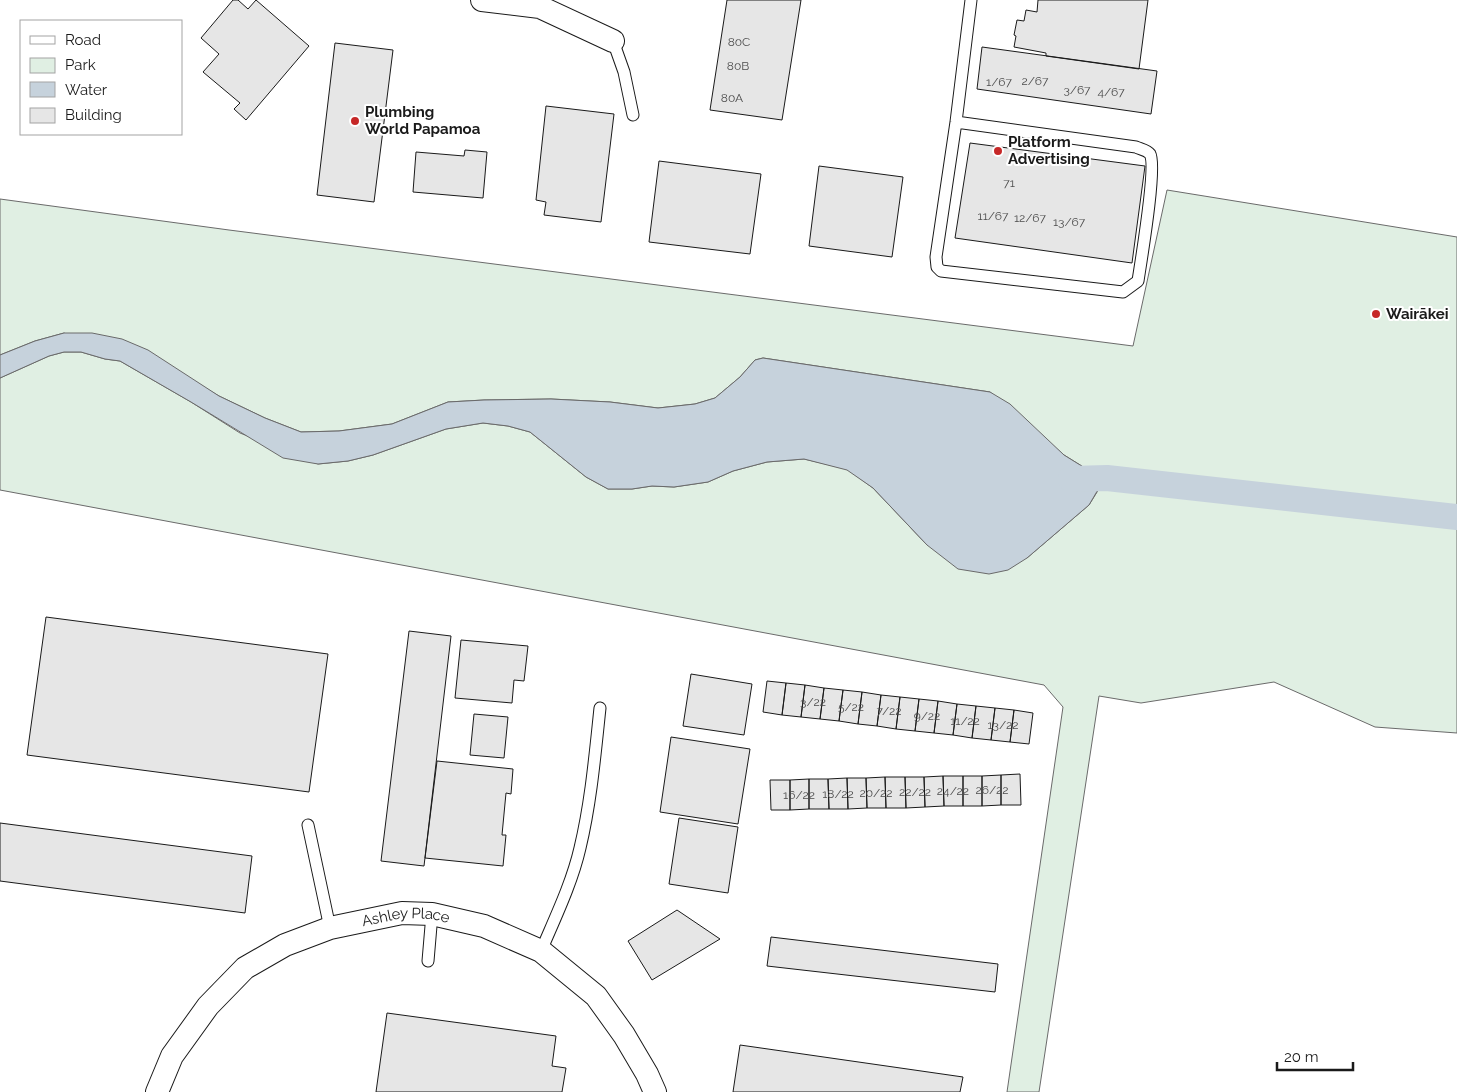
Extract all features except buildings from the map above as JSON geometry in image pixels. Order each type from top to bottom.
[{"type":"street","points":[[482,0],[540,7],[613,41]]},
{"type":"street","name":"Ashley Place","points":[[157,1092],[172,1056],[208,1006],[245,968],[285,945],[330,928],[402,913],[432,914],[484,926],[541,951],[596,996],[624,1035],[647,1074],[655,1092]]},
{"type":"lane","points":[[956,122],[1136,147],[1150,155],[1152,168],[1151,184],[1138,281],[1123,292],[942,271],[937,267],[936,258],[972,0]]},
{"type":"lane","points":[[613,41],[624,72],[633,115]]},
{"type":"lane","points":[[541,951],[568,886],[580,849],[594,766],[600,708]]},
{"type":"lane","points":[[308,825],[330,928]]},
{"type":"lane","points":[[428,961],[432,914]]},
{"type":"green space","points":[[1167,190],[1457,237],[1457,733],[1375,727],[1274,682],[1141,703],[1099,696],[1039,1092],[1007,1092],[1063,707],[1044,685],[0,490],[0,378],[49,356],[64,352],[81,352],[120,361],[240,433],[318,464],[348,461],[373,455],[446,429],[483,423],[508,426],[530,432],[586,477],[608,489],[632,489],[652,486],[674,487],[708,482],[733,471],[767,462],[804,459],[847,469],[873,488],[927,545],[1027,558],[1089,505],[1107,476],[1093,473],[1064,455],[990,392],[763,358],[755,360],[740,377],[715,398],[695,404],[658,408],[610,402],[551,399],[448,402],[392,424],[339,431],[301,432],[265,418],[219,396],[187,377],[64,333],[35,341],[0,355],[0,199],[1133,346]]},
{"type":"water","points":[[64,333],[92,333],[122,339],[148,350],[219,396],[265,418],[301,432],[339,431],[392,424],[448,402],[551,399],[610,402],[658,408],[695,404],[715,398],[740,377],[755,360],[763,358],[990,392],[1010,404],[1064,455],[1093,473],[1107,476],[1107,480],[1099,488],[1089,505],[1027,558],[1008,570],[989,574],[958,569],[927,545],[873,488],[847,470],[804,459],[767,462],[733,471],[708,482],[674,487],[652,486],[632,489],[608,489],[586,477],[530,432],[508,426],[483,423],[446,429],[373,455],[348,461],[318,464],[283,458],[120,361],[81,352],[64,352],[49,356],[0,378],[0,355],[35,341]]},
{"type":"waterway","points":[[1071,479],[1107,478],[1457,517]]},
{"type":"place","name":"Plumbing World Papamoa","points":[[355,121]]},
{"type":"place","name":"Platform Advertising","points":[[998,151]]},
{"type":"place","name":"Wairākei","points":[[1376,314]]}]
